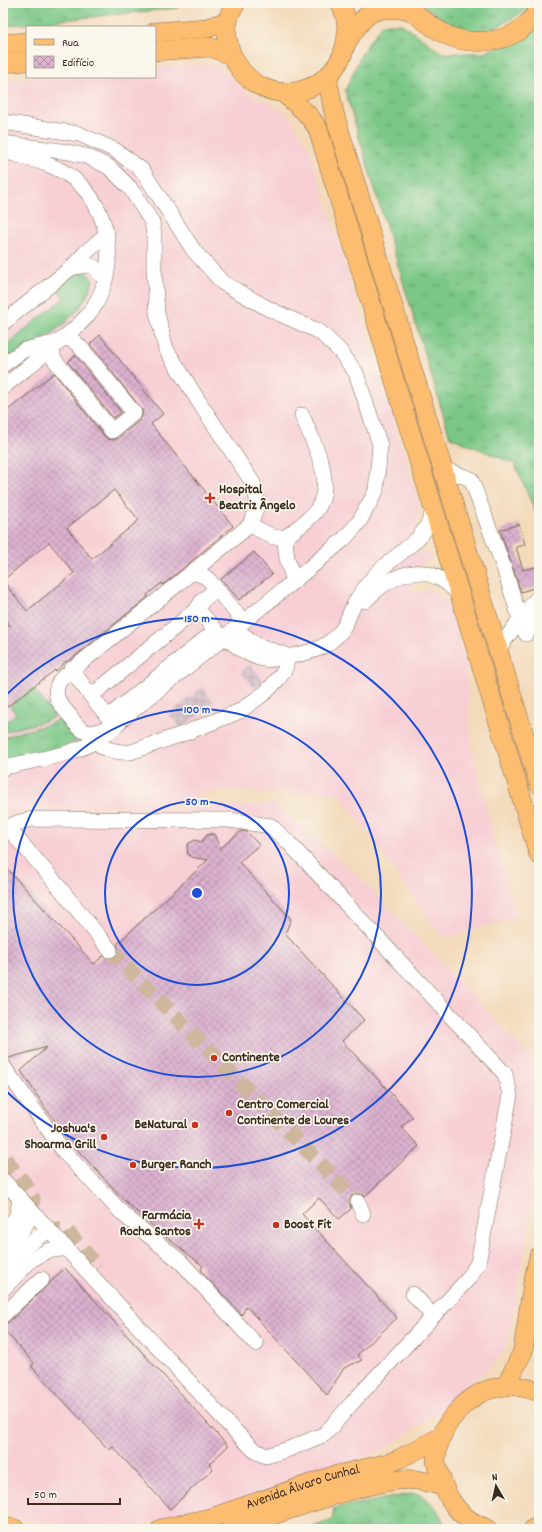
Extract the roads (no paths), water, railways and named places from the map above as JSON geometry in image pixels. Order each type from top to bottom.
[{"type":"main road","points":[[236,3],[228,21],[227,35],[231,55],[242,72],[258,85],[277,92],[296,92],[315,86],[327,77],[341,60],[347,42],[358,23],[370,13],[380,8],[406,7],[444,34],[464,40],[481,42],[501,38],[517,32],[539,11]]},
{"type":"main road","points":[[340,3],[347,23],[347,42]]},
{"type":"main road","points":[[156,32],[207,28],[228,21]]},
{"type":"main road","points":[[3,44],[26,42]]},
{"type":"main road","points":[[156,51],[210,47],[231,55]]},
{"type":"main road","points":[[3,63],[26,61]]},
{"type":"main road","points":[[327,77],[334,113],[539,784]]},
{"type":"main road","points":[[282,92],[300,107],[318,128],[539,855]]},
{"type":"main road","points":[[506,1386],[523,1352],[532,1288],[539,1256]]},
{"type":"main road","points":[[488,1529],[470,1520],[457,1509],[451,1502],[443,1486],[436,1461],[442,1437],[455,1413],[466,1402],[485,1391],[506,1386],[525,1387],[539,1392]]},
{"type":"main road","name":"Avenida Álvaro Cunhal","points":[[161,1529],[214,1517],[333,1476],[389,1463],[442,1437]]},
{"type":"main road","name":"Avenida Álvaro Cunhal","points":[[231,1529],[342,1492],[392,1481],[416,1480],[443,1486]]},
{"type":"main road","points":[[457,1509],[458,1529]]},
{"type":"main road","points":[[3,1527],[15,1529]]},
{"type":"main road","points":[[533,1529],[539,1527]]},
{"type":"lane","points":[[3,122],[79,134],[115,150],[142,170],[194,252],[223,283],[269,309],[320,332],[340,351],[356,373],[380,445],[376,491],[359,522],[344,540],[294,581],[238,633],[121,720],[106,734],[90,744],[67,754],[3,768]]},
{"type":"lane","points":[[3,144],[68,152],[86,156],[109,167],[130,188],[152,222],[154,235],[154,268],[157,313],[166,349],[253,483],[258,503],[250,525],[71,670],[56,685],[57,698],[60,705],[83,730],[96,732],[121,720]]},
{"type":"lane","points":[[3,151],[32,159],[62,171],[86,191],[96,207],[107,234],[108,250],[108,270],[105,280],[97,302],[87,316],[59,342],[3,387]]},
{"type":"lane","points":[[3,323],[71,268],[85,253],[107,234]]},
{"type":"lane","points":[[71,268],[86,264],[93,265],[98,269],[105,280]]},
{"type":"lane","points":[[3,365],[24,350],[33,346],[59,342],[75,342],[134,413],[112,431],[54,358],[59,342]]},
{"type":"lane","points":[[250,525],[273,537],[286,537],[316,512],[322,501],[325,491],[325,478],[302,415]]},
{"type":"lane","points":[[443,469],[471,479],[504,568],[526,634],[539,616]]},
{"type":"lane","points":[[349,618],[354,605],[377,573],[423,534],[432,515],[433,505]]},
{"type":"lane","points":[[286,537],[286,555],[294,581]]},
{"type":"lane","points":[[192,572],[204,576],[209,580],[239,616],[238,633]]},
{"type":"lane","points":[[238,633],[257,645],[288,656],[310,653],[324,646],[337,635],[349,618],[379,588],[386,582],[402,574],[416,572],[429,574],[447,584],[461,598]]},
{"type":"lane","points":[[91,696],[197,609],[203,600],[217,589]]},
{"type":"lane","points":[[498,650],[520,619],[539,596]]},
{"type":"lane","points":[[71,670],[108,717],[216,630],[197,609]]},
{"type":"lane","points":[[102,747],[120,753],[131,752],[231,716],[250,705],[266,692],[285,669],[288,656]]},
{"type":"lane","points":[[3,1180],[231,1427],[254,1450],[264,1455],[289,1448],[325,1434],[352,1402],[468,1279],[478,1263],[510,1095],[505,1074],[289,843],[271,826],[229,820],[33,819],[19,822],[5,828],[50,876],[110,950]]},
{"type":"lane","points":[[3,1066],[66,1153],[124,1215],[181,1262],[256,1344]]},
{"type":"lane","points":[[3,1233],[18,1216],[20,1198]]},
{"type":"lane","points":[[3,1252],[16,1240],[31,1216]]},
{"type":"lane","points":[[3,1269],[19,1251],[46,1232]]},
{"type":"lane","points":[[3,1289],[31,1260],[46,1251],[67,1248]]},
{"type":"lane","points":[[3,1315],[42,1279]]},
{"type":"lane","points":[[413,1294],[428,1321]]},
{"type":"tunnel","points":[[110,950],[358,1202]]},
{"type":"tunnel","points":[[5,1159],[26,1185],[33,1198],[31,1216]]},
{"type":"tunnel","points":[[46,1232],[54,1229],[66,1230],[98,1267]]},
{"type":"place","name":"Hospital Beatriz Ângelo","points":[[210,498]]},
{"type":"place","name":"Continente","points":[[214,1058]]},
{"type":"place","name":"Centro Comercial Continente de Loures","points":[[229,1113]]},
{"type":"place","name":"BeNatural","points":[[195,1125]]},
{"type":"place","name":"Joshua's Shoarma Grill","points":[[104,1137]]},
{"type":"place","name":"Burger Ranch","points":[[133,1165]]},
{"type":"place","name":"Farmácia Rocha Santos","points":[[199,1224]]},
{"type":"place","name":"Boost Fit","points":[[276,1225]]}]
